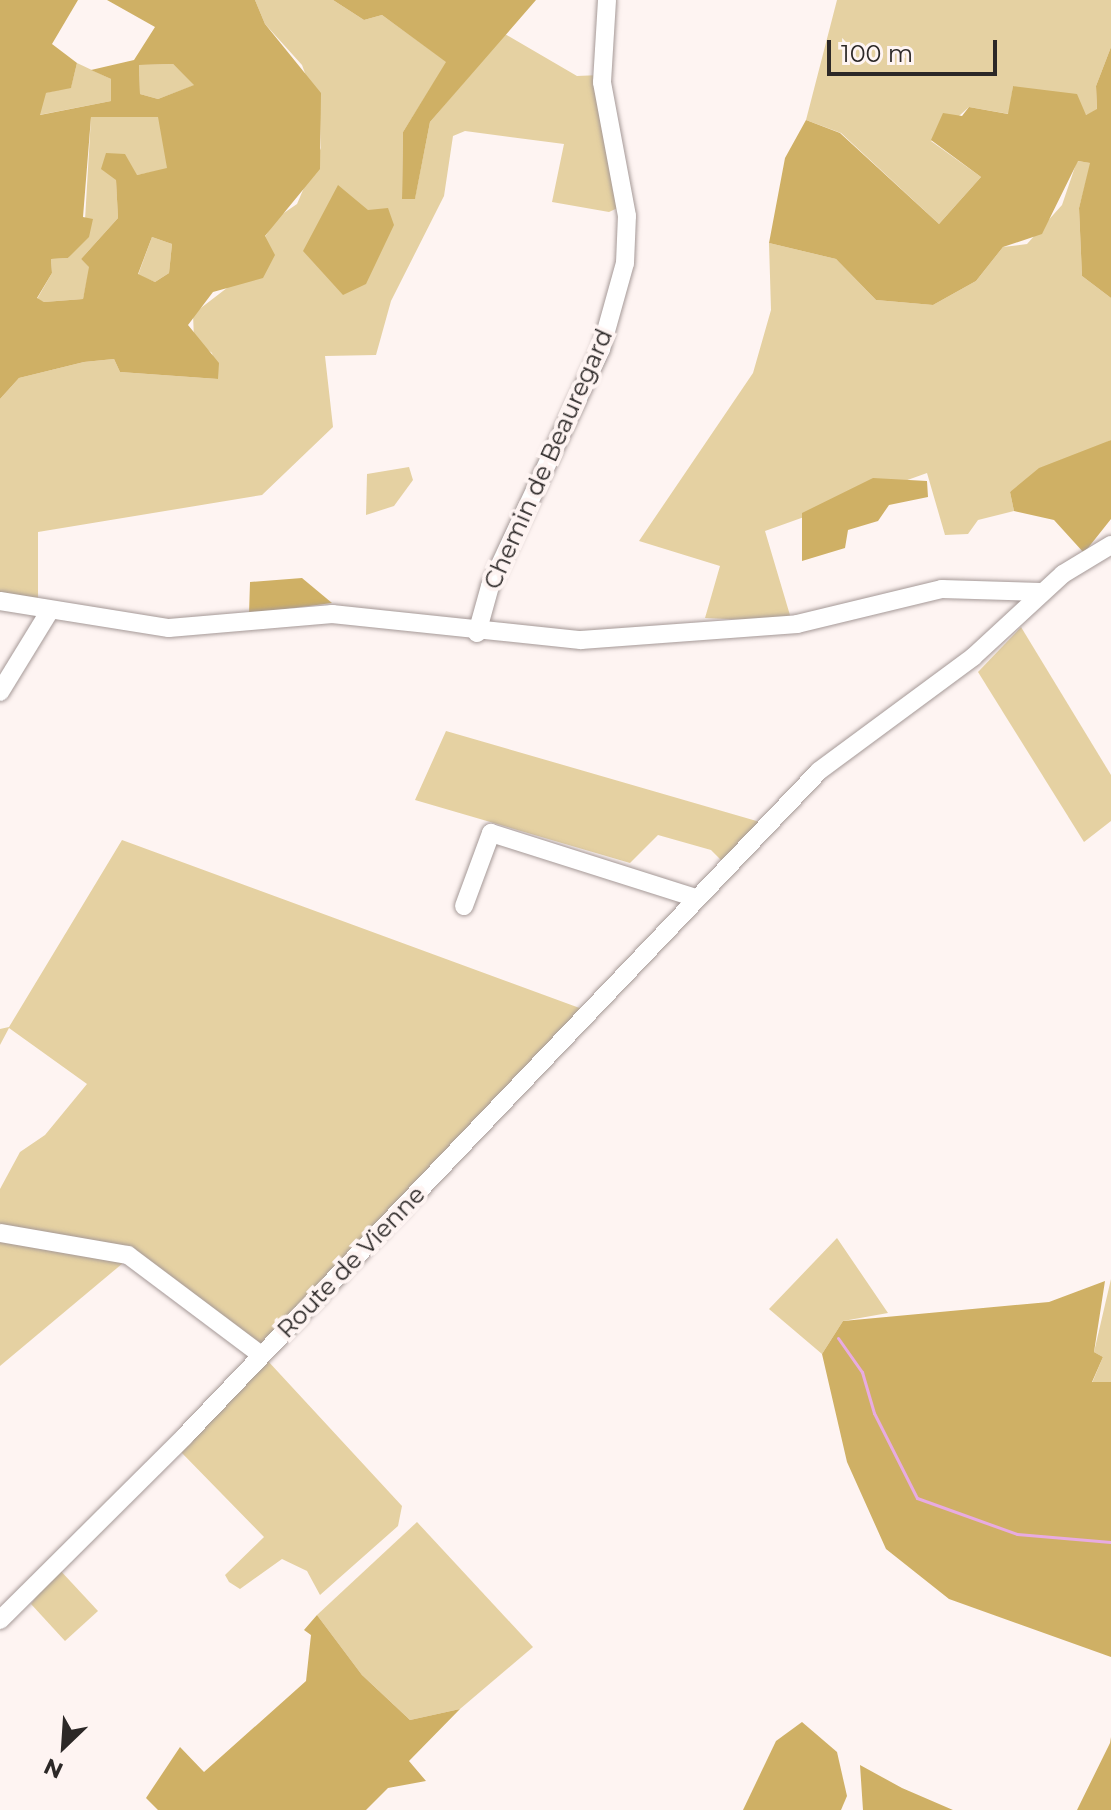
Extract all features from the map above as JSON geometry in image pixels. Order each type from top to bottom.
[{"type":"street","name":"Chemin de Beauregard","points":[[477,633],[490,586],[601,349],[625,263],[627,216],[602,82],[607,0]]},
{"type":"street","name":"Route de Vienne","points":[[0,1620],[261,1355],[819,771],[973,657],[1041,592],[1111,545]]},
{"type":"street","points":[[0,601],[49,612],[210,629],[332,614],[477,633],[581,640],[797,624],[931,590],[1041,592]]},
{"type":"street","points":[[0,692],[49,612]]},
{"type":"street","points":[[464,906],[491,833],[696,898]]},
{"type":"street","points":[[0,1233],[128,1255],[261,1355]]},
{"type":"shaded area","points":[[0,0],[78,0],[52,44],[77,63],[71,88],[46,93],[40,115],[111,101],[111,79],[91,70],[134,60],[155,27],[107,0],[255,0],[265,24],[321,93],[320,169],[265,236],[275,255],[263,278],[213,292],[188,325],[219,363],[218,379],[120,372],[114,359],[84,362],[19,378],[0,399]],"holes":[[[173,64],[194,85],[158,99],[140,94],[139,65]],[[91,117],[158,117],[167,168],[137,175],[125,154],[106,153],[101,169],[116,180],[118,218],[81,259],[89,267],[83,299],[44,302],[37,298],[52,273],[51,259],[68,258],[89,237],[93,219],[83,217]],[[152,237],[172,244],[169,273],[155,282],[138,274]]]},
{"type":"shaded area","points":[[255,0],[333,0],[364,20],[382,15],[447,62],[403,132],[402,199],[415,198],[430,122],[505,34],[577,76],[600,75],[622,206],[609,212],[552,202],[564,144],[465,131],[453,136],[444,196],[391,301],[376,355],[325,356],[333,427],[262,495],[38,532],[38,601],[0,594],[0,399],[19,378],[84,362],[114,359],[120,372],[218,379],[212,353],[194,340],[193,314],[236,281],[278,217],[297,204],[321,148],[320,114],[302,65],[265,24]]},
{"type":"shaded area","points":[[333,0],[536,0],[430,122],[415,199],[402,199],[403,132],[446,62],[382,15],[364,20]]},
{"type":"shaded area","points":[[837,0],[1111,0],[1111,47],[1096,86],[1097,110],[1086,115],[1013,86],[1009,114],[969,107],[931,141],[981,177],[939,224],[841,133],[806,120]]},
{"type":"shaded area","points":[[1111,47],[1111,298],[1082,276],[1079,208],[1090,163],[1078,161],[1042,234],[1003,247],[976,281],[933,305],[876,300],[836,259],[769,243],[785,158],[806,120],[840,133],[939,224],[981,177],[931,140],[943,113],[962,116],[969,107],[1008,114],[1013,86],[1077,94],[1086,115],[1097,109],[1096,86]]},
{"type":"shaded area","points":[[77,63],[111,79],[111,101],[39,115],[45,93],[71,87]]},
{"type":"shaded area","points":[[173,64],[195,85],[158,99],[140,94],[139,65]]},
{"type":"shaded area","points":[[91,117],[159,117],[168,169],[116,179],[118,218],[81,259],[90,267],[83,299],[44,302],[37,299],[52,273],[51,259],[68,258],[84,237]]},
{"type":"shaded area","points":[[1077,161],[1091,163],[1079,208],[1082,276],[1111,298],[1111,440],[1010,492],[1014,511],[978,520],[968,534],[945,535],[927,473],[765,531],[792,622],[705,618],[720,566],[639,541],[753,373],[771,310],[769,243],[836,259],[876,300],[933,305],[976,281],[1003,247],[1027,244],[1062,205]]},
{"type":"shaded area","points":[[338,185],[368,210],[388,208],[394,225],[366,284],[343,295],[303,251]]},
{"type":"shaded area","points":[[152,237],[172,244],[169,273],[155,282],[138,275]]},
{"type":"shaded area","points":[[1111,440],[1111,519],[1084,553],[1054,520],[1014,511],[1010,492],[1039,468]]},
{"type":"shaded area","points":[[409,467],[413,480],[394,506],[366,515],[367,474]]},
{"type":"shaded area","points":[[873,478],[927,481],[928,497],[889,505],[878,521],[848,530],[845,548],[802,561],[802,513]]},
{"type":"shaded area","points":[[302,578],[332,603],[249,614],[250,582]]},
{"type":"shaded area","points":[[1021,627],[1111,775],[1111,821],[1084,842],[978,672]]},
{"type":"shaded area","points":[[446,731],[760,822],[724,863],[711,850],[658,835],[630,863],[415,800]]},
{"type":"shaded area","points":[[122,840],[585,1010],[261,1349],[138,1253],[0,1228],[0,1189],[20,1152],[45,1135],[87,1084],[9,1028],[0,1045],[0,1029],[9,1027]]},
{"type":"shaded area","points":[[0,1238],[129,1258],[0,1366]]},
{"type":"shaded area","points":[[837,1238],[888,1313],[843,1321],[822,1354],[769,1309]]},
{"type":"shaded area","points":[[1111,1279],[1111,1382],[1092,1383],[1103,1357],[1094,1352]]},
{"type":"shaded area","points":[[1105,1281],[1094,1352],[1103,1357],[1092,1382],[1111,1382],[1111,1657],[949,1599],[886,1549],[847,1462],[822,1354],[843,1321],[1049,1302]]},
{"type":"shaded area","points":[[267,1360],[402,1506],[398,1526],[320,1595],[307,1571],[282,1559],[240,1589],[229,1582],[225,1575],[264,1537],[179,1450]]},
{"type":"shaded area","points":[[417,1522],[533,1647],[460,1709],[410,1720],[362,1675],[317,1615]]},
{"type":"shaded area","points":[[58,1568],[98,1611],[65,1641],[31,1604]]},
{"type":"shaded area","points":[[317,1615],[362,1675],[410,1720],[460,1709],[409,1761],[426,1781],[388,1788],[366,1810],[158,1810],[146,1798],[180,1747],[204,1772],[306,1681],[311,1635],[304,1630]]},
{"type":"shaded area","points":[[802,1722],[837,1752],[847,1796],[841,1810],[743,1810],[776,1741]]},
{"type":"shaded area","points":[[1111,1737],[1111,1810],[1077,1810],[1110,1743]]},
{"type":"shaded area","points":[[860,1765],[902,1788],[953,1810],[863,1810]]},
{"type":"waterway","points":[[838,1338],[862,1372],[874,1413],[917,1498],[1017,1534],[1111,1542]]}]
